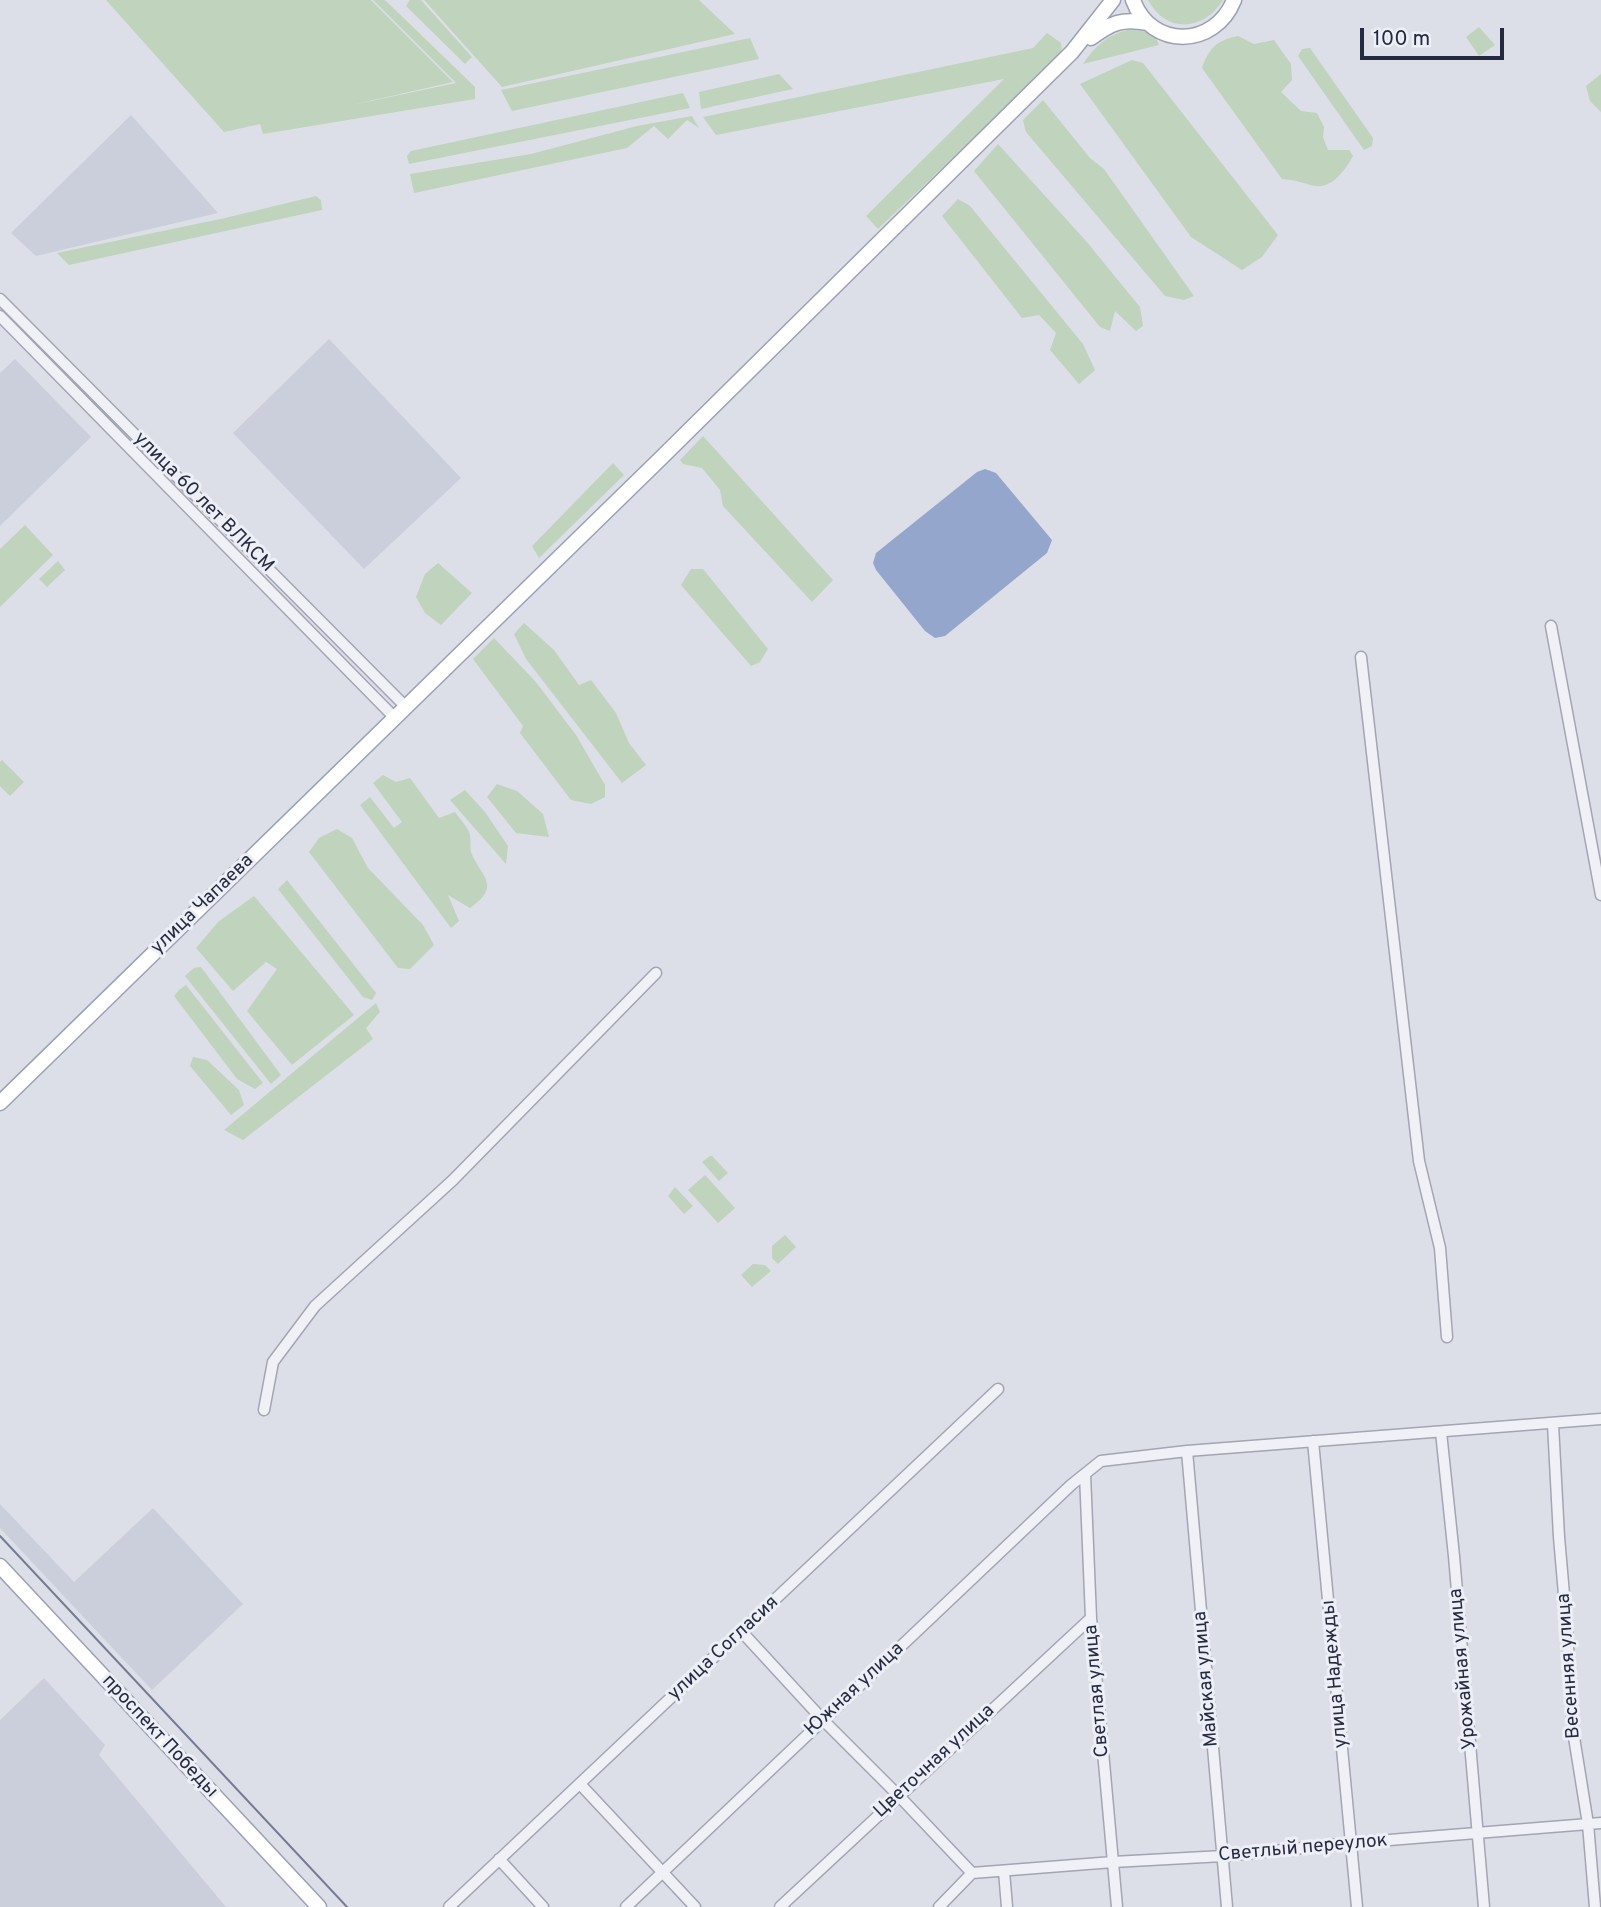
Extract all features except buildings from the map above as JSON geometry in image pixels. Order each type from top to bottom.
[{"type":"main road","points":[[1072,52],[1113,0]]},
{"type":"main road","points":[[1133,0],[1147,23]]},
{"type":"main road","points":[[1072,52],[1103,28],[1117,22],[1132,20],[1147,23],[1177,37],[1199,35],[1218,24],[1234,0]]},
{"type":"main road","name":"улица Чапаева","points":[[0,1103],[1072,52]]},
{"type":"main road","name":"проспект Победы","points":[[0,1566],[319,1907]]},
{"type":"street","name":"улица 60 лет ВЛКСМ","points":[[0,299],[400,713]]},
{"type":"street","name":"улица 60 лет ВЛКСМ","points":[[0,316],[400,713]]},
{"type":"street","points":[[1551,626],[1601,895]]},
{"type":"street","points":[[1361,657],[1419,1161],[1440,1248],[1447,1337]]},
{"type":"street","points":[[264,1410],[272,1362],[316,1306],[453,1180],[656,973]]},
{"type":"street","name":"улица Согласия","points":[[449,1907],[998,1390]]},
{"type":"street","name":"Южная улица","points":[[626,1907],[1101,1461],[1187,1451],[1601,1419]]},
{"type":"street","name":"Весенняя улица","points":[[1553,1424],[1573,1731],[1588,1824],[1595,1907]]},
{"type":"street","name":"Урожайная улица","points":[[1441,1432],[1484,1907]]},
{"type":"street","name":"улица Надежды","points":[[1313,1441],[1357,1907]]},
{"type":"street","name":"Майская улица","points":[[1187,1451],[1227,1907]]},
{"type":"street","name":"Светлая улица","points":[[1085,1474],[1091,1618],[1117,1907]]},
{"type":"street","name":"Цветочная улица","points":[[780,1907],[1091,1618]]},
{"type":"street","points":[[742,1632],[823,1720],[972,1873],[939,1907]]},
{"type":"street","points":[[580,1784],[695,1907]]},
{"type":"street","name":"Светлый переулок","points":[[972,1873],[1223,1856],[1601,1823]]},
{"type":"street","points":[[499,1860],[543,1907]]},
{"type":"street","points":[[1004,1871],[1007,1907]]},
{"type":"shaded area","points":[[131,115],[218,213],[36,256],[11,233]]},
{"type":"shaded area","points":[[329,339],[461,478],[364,569],[233,433]]},
{"type":"shaded area","points":[[15,359],[91,437],[0,526],[0,373]]},
{"type":"shaded area","points":[[0,1504],[74,1582],[153,1508],[243,1604],[152,1690],[0,1528]]},
{"type":"shaded area","points":[[44,1678],[105,1745],[99,1755],[226,1907],[0,1907],[0,1720]]},
{"type":"green space","points":[[106,0],[371,0],[453,82],[347,106],[456,83],[373,0],[385,0],[475,87],[475,99],[263,134],[260,124],[224,132]]},
{"type":"green space","points":[[410,0],[421,0],[472,57],[465,64],[406,6]]},
{"type":"green space","points":[[424,0],[699,0],[735,34],[502,87]]},
{"type":"green space","points":[[1148,0],[1223,0],[1206,18],[1185,24],[1165,19]]},
{"type":"green space","points":[[1479,27],[1495,45],[1479,56],[1466,37]]},
{"type":"green space","points":[[1127,30],[1151,34],[1159,45],[1083,64],[1102,42]]},
{"type":"green space","points":[[1047,33],[1061,43],[1062,54],[878,229],[866,216],[1004,79],[716,135],[703,117],[1033,48]]},
{"type":"green space","points":[[1238,36],[1254,44],[1274,40],[1291,64],[1292,80],[1281,92],[1301,111],[1317,113],[1324,127],[1323,137],[1328,150],[1349,150],[1353,156],[1333,181],[1315,186],[1282,179],[1202,68],[1215,46]]},
{"type":"green space","points":[[750,38],[759,59],[512,111],[501,90]]},
{"type":"green space","points":[[1310,48],[1373,138],[1372,146],[1364,150],[1298,56],[1302,49]]},
{"type":"green space","points":[[1132,60],[1143,63],[1278,235],[1262,257],[1242,270],[1191,237],[1080,84]]},
{"type":"green space","points":[[779,74],[793,89],[701,109],[699,92]]},
{"type":"green space","points":[[1601,74],[1601,112],[1590,101],[1586,86]]},
{"type":"green space","points":[[683,93],[690,108],[409,164],[407,156],[411,151]]},
{"type":"green space","points":[[1043,100],[1090,158],[1104,169],[1194,296],[1184,300],[1165,296],[1026,132],[1023,120]]},
{"type":"green space","points":[[692,116],[699,128],[687,120],[668,139],[654,126],[627,148],[414,193],[410,174],[531,154],[637,126]]},
{"type":"green space","points":[[998,144],[1086,241],[1140,307],[1143,326],[1136,331],[1115,311],[1110,331],[1100,327],[974,171]]},
{"type":"green space","points":[[316,196],[321,200],[322,210],[69,265],[57,253],[225,218]]},
{"type":"green space","points":[[958,199],[970,206],[1083,344],[1095,370],[1079,384],[1050,350],[1056,333],[1039,315],[1022,318],[942,216]]},
{"type":"green space","points":[[703,436],[833,580],[812,602],[723,506],[720,490],[702,468],[683,464],[680,460]]},
{"type":"green space","points":[[613,463],[624,475],[539,558],[532,546]]},
{"type":"green space","points":[[25,525],[53,555],[0,607],[0,549]]},
{"type":"green space","points":[[58,561],[65,570],[47,587],[39,579]]},
{"type":"green space","points":[[438,563],[472,593],[441,625],[425,613],[416,597],[425,574]]},
{"type":"green space","points":[[691,569],[703,569],[768,649],[760,662],[751,666],[681,585]]},
{"type":"green space","points":[[524,623],[554,650],[579,685],[591,680],[616,713],[629,743],[646,765],[622,783],[526,659],[514,634]]},
{"type":"green space","points":[[494,638],[535,681],[576,735],[605,785],[605,797],[591,804],[571,800],[520,733],[523,726],[473,659]]},
{"type":"green space","points":[[2,760],[24,782],[10,796],[0,786]]},
{"type":"green space","points":[[383,775],[396,782],[410,778],[439,818],[455,812],[469,832],[471,852],[487,887],[480,900],[470,908],[448,895],[459,921],[451,928],[360,805],[370,797],[394,828],[402,822],[373,783]]},
{"type":"green space","points":[[497,784],[517,791],[543,814],[549,837],[516,833],[487,797]]},
{"type":"green space","points":[[465,790],[485,812],[508,846],[506,864],[450,800]]},
{"type":"green space","points":[[337,829],[352,838],[368,868],[423,925],[434,945],[410,969],[398,968],[309,852],[319,838]]},
{"type":"green space","points":[[287,880],[376,993],[372,1000],[363,997],[278,889]]},
{"type":"green space","points":[[254,896],[354,1015],[292,1065],[247,1011],[277,969],[266,962],[233,991],[196,948],[218,922]]},
{"type":"green space","points":[[201,967],[281,1075],[271,1084],[185,976],[194,968]]},
{"type":"green space","points":[[186,985],[263,1083],[255,1089],[237,1079],[174,996]]},
{"type":"green space","points":[[376,1003],[380,1012],[366,1028],[373,1039],[243,1140],[224,1130]]},
{"type":"green space","points":[[193,1057],[207,1060],[239,1090],[244,1105],[231,1115],[190,1066]]},
{"type":"green space","points":[[710,1156],[728,1173],[719,1181],[702,1162]]},
{"type":"green space","points":[[705,1175],[735,1208],[718,1223],[688,1190]]},
{"type":"green space","points":[[675,1187],[693,1206],[684,1214],[668,1196]]},
{"type":"green space","points":[[785,1235],[796,1247],[778,1264],[772,1258],[772,1246]]},
{"type":"green space","points":[[753,1264],[765,1265],[771,1271],[752,1287],[741,1275]]},
{"type":"water","points":[[985,469],[996,473],[1052,540],[1047,553],[945,636],[935,638],[925,631],[873,563],[876,553],[977,472]]},
{"type":"tram line","points":[[0,1536],[347,1907]]}]
